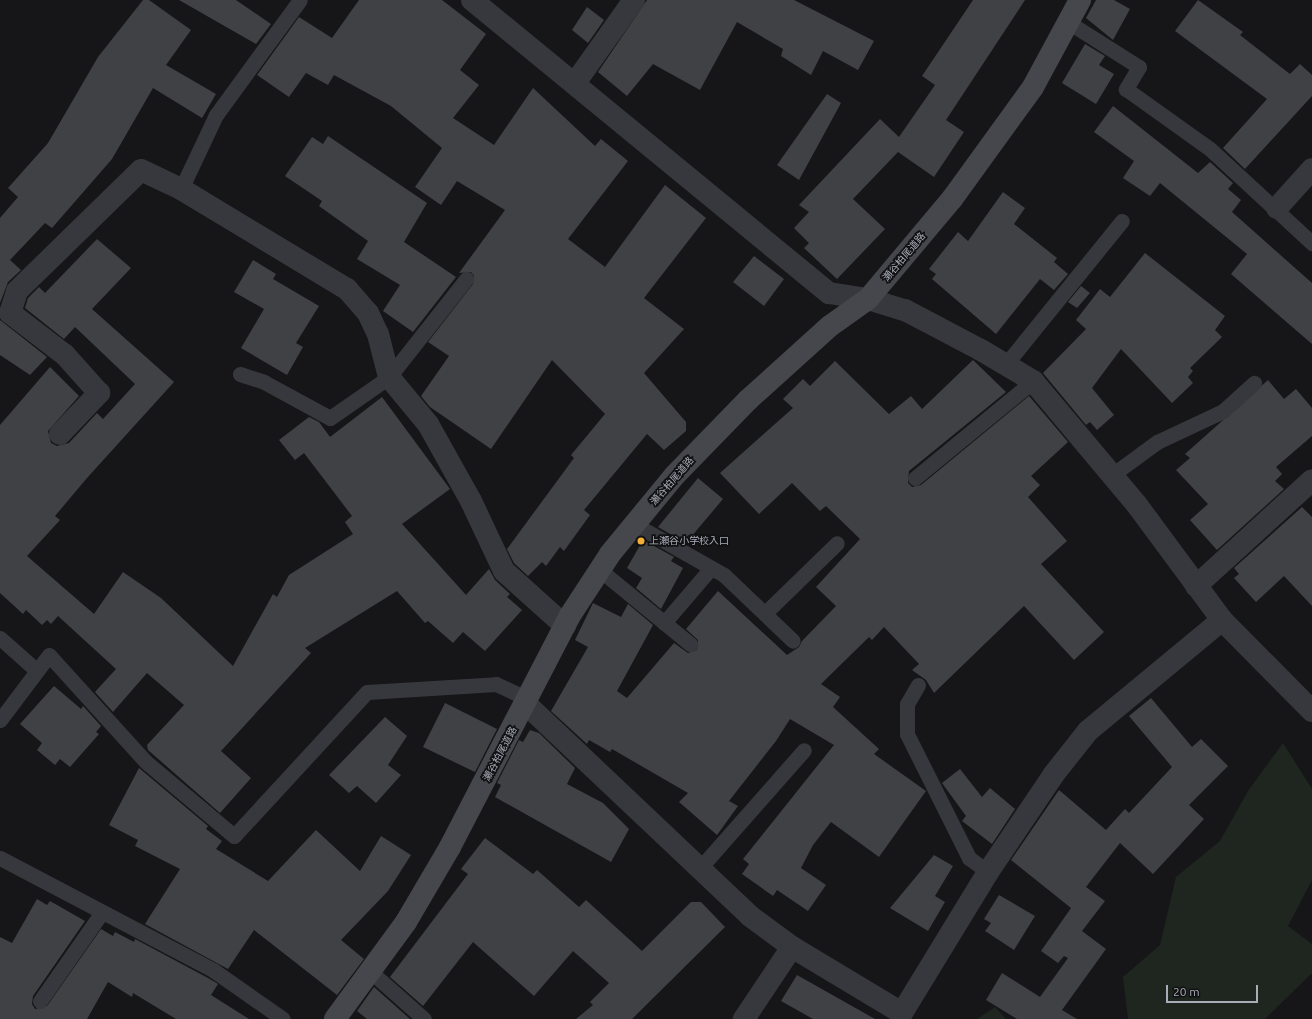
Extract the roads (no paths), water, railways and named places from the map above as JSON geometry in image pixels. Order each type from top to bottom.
[{"type":"main road","name":"瀬谷柏尾道路","points":[[335,1019],[406,922],[450,847],[527,702],[565,626],[600,570],[634,524],[675,475],[748,400],[830,326],[868,299],[952,199],[1033,87],[1080,0]]},
{"type":"street","points":[[472,0],[829,293],[868,299],[905,310],[1006,364],[1032,382],[1112,475],[1222,620],[1312,711]]},
{"type":"street","points":[[575,83],[634,0]]},
{"type":"street","points":[[1278,208],[1312,169]]},
{"type":"street","points":[[60,434],[99,392],[65,356],[10,313],[17,291],[141,170],[181,189],[347,289],[368,313],[378,334],[389,377],[428,424],[471,501],[504,571],[565,626]]},
{"type":"street","points":[[1196,586],[1312,480]]},
{"type":"street","points":[[527,702],[750,916],[792,947],[902,1013],[988,872],[1054,774],[1088,731],[1222,620]]},
{"type":"street","points":[[744,1019],[792,947]]},
{"type":"lane","points":[[181,189],[216,115],[300,0]]},
{"type":"lane","points":[[1068,22],[1139,67],[1126,89],[1210,148],[1278,208],[1312,243]]},
{"type":"lane","points":[[1006,364],[1122,221]]},
{"type":"lane","points":[[240,374],[264,382],[330,418],[389,377],[466,279]]},
{"type":"lane","points":[[915,478],[1032,382]]},
{"type":"lane","points":[[1112,475],[1157,442],[1223,411],[1254,383]]},
{"type":"lane","points":[[634,524],[724,575],[793,641]]},
{"type":"lane","points":[[765,613],[837,543]]},
{"type":"lane","points":[[664,623],[711,568]]},
{"type":"lane","points":[[600,570],[690,644]]},
{"type":"lane","points":[[0,638],[36,670]]},
{"type":"lane","points":[[0,720],[36,670],[49,655],[146,762],[234,836],[367,692],[496,684],[527,702]]},
{"type":"lane","points":[[918,685],[907,704],[907,734],[969,858],[988,872]]},
{"type":"lane","points":[[700,868],[804,750]]},
{"type":"lane","points":[[0,858],[213,970],[283,1019]]},
{"type":"lane","points":[[40,1001],[102,912]]},
{"type":"lane","points":[[370,971],[424,1019]]},
{"type":"place","name":"上瀬谷小学校入口","points":[[641,541]]}]
